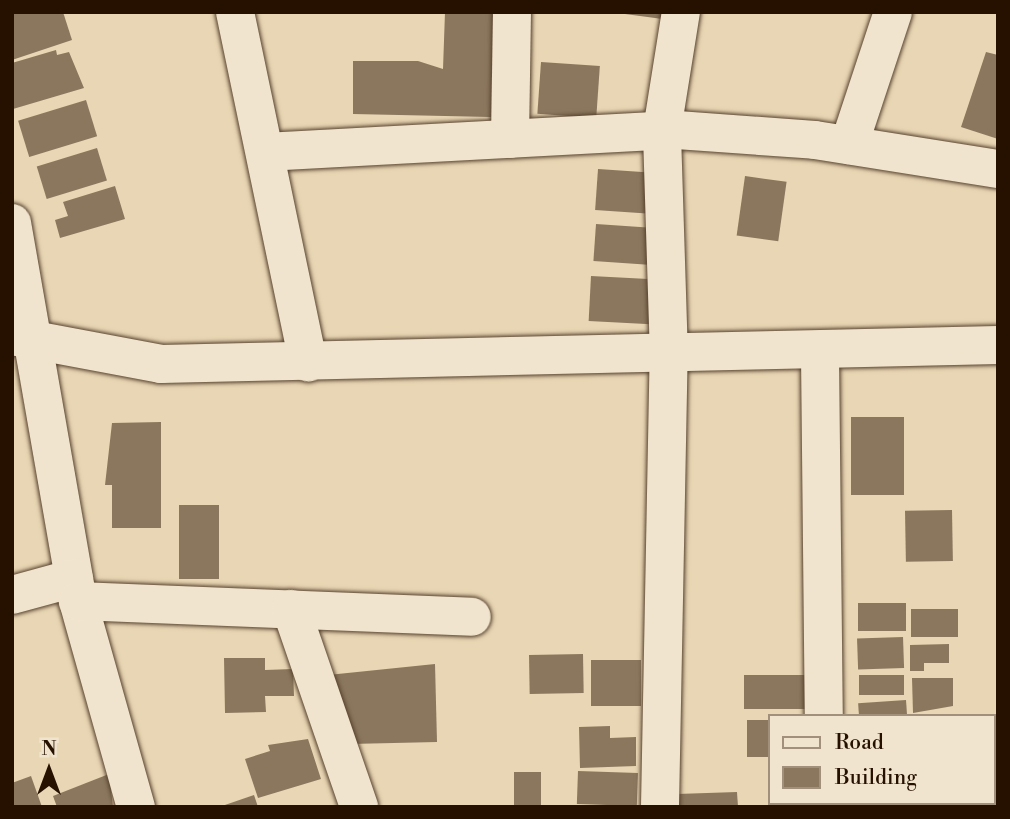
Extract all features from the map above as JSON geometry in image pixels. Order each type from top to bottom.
[{"type":"street","points":[[235,12],[308,362]]},
{"type":"street","points":[[510,139],[512,12]]},
{"type":"street","points":[[660,807],[669,357],[662,130],[681,12]]},
{"type":"street","points":[[849,145],[893,12]]},
{"type":"street","points":[[265,152],[662,130],[849,145],[998,169]]},
{"type":"street","points":[[12,223],[25,339],[76,589],[136,807]]},
{"type":"street","points":[[25,339],[161,364],[820,354],[998,345]]},
{"type":"street","points":[[820,354],[824,714]]},
{"type":"street","points":[[12,595],[76,589],[291,609],[472,617]]},
{"type":"street","points":[[291,609],[359,807]]},
{"type":"building","points":[[63,12],[72,40],[12,60],[12,14]]},
{"type":"building","points":[[445,12],[493,12],[491,117],[353,114],[353,61],[418,61],[443,69]]},
{"type":"building","points":[[610,12],[671,12],[670,20]]},
{"type":"building","points":[[56,50],[57,55],[69,52],[84,88],[13,109],[12,63]]},
{"type":"building","points":[[986,52],[998,55],[998,139],[961,127]]},
{"type":"building","points":[[541,62],[600,66],[596,118],[537,114]]},
{"type":"building","points":[[86,100],[97,136],[29,157],[18,121]]},
{"type":"building","points":[[97,148],[107,181],[47,199],[37,166]]},
{"type":"building","points":[[598,169],[657,173],[654,214],[595,210]]},
{"type":"building","points":[[745,176],[787,182],[778,241],[737,235]]},
{"type":"building","points":[[115,186],[125,219],[60,238],[55,220],[68,216],[63,202]]},
{"type":"building","points":[[596,224],[651,228],[648,265],[593,261]]},
{"type":"building","points":[[591,276],[658,280],[656,324],[589,321]]},
{"type":"building","points":[[851,417],[904,417],[904,495],[851,495]]},
{"type":"building","points":[[161,422],[161,528],[112,528],[112,485],[105,485],[112,423]]},
{"type":"building","points":[[179,505],[219,505],[219,579],[179,579]]},
{"type":"building","points":[[952,510],[953,561],[906,562],[905,511]]},
{"type":"building","points":[[858,603],[906,603],[906,631],[858,631]]},
{"type":"building","points":[[911,609],[958,609],[958,637],[911,637]]},
{"type":"building","points":[[903,637],[904,668],[858,670],[857,639]]},
{"type":"building","points":[[949,644],[949,663],[924,663],[924,671],[910,671],[910,645]]},
{"type":"building","points":[[583,654],[584,693],[530,694],[529,655]]},
{"type":"building","points":[[224,658],[265,658],[265,670],[293,669],[294,696],[265,696],[266,712],[225,713]]},
{"type":"building","points":[[591,660],[641,660],[641,706],[591,706]]},
{"type":"building","points":[[435,664],[437,742],[350,744],[328,675]]},
{"type":"building","points":[[744,675],[806,675],[806,709],[744,709]]},
{"type":"building","points":[[859,675],[904,675],[904,695],[859,695]]},
{"type":"building","points":[[912,678],[953,678],[953,706],[913,713]]},
{"type":"building","points":[[906,700],[907,714],[859,714],[858,703]]},
{"type":"building","points":[[747,720],[768,720],[768,757],[747,757]]},
{"type":"building","points":[[610,726],[610,738],[636,737],[636,766],[580,768],[579,727]]},
{"type":"building","points":[[308,739],[321,779],[258,798],[245,759],[270,751],[268,745]]},
{"type":"building","points":[[578,771],[638,773],[637,806],[577,804]]},
{"type":"building","points":[[514,772],[541,772],[541,807],[514,807]]},
{"type":"building","points":[[109,774],[113,807],[57,807],[53,796]]},
{"type":"building","points":[[31,776],[42,807],[12,807],[12,783]]},
{"type":"building","points":[[737,792],[738,807],[677,807],[677,794]]},
{"type":"building","points":[[254,795],[258,807],[222,806]]}]
